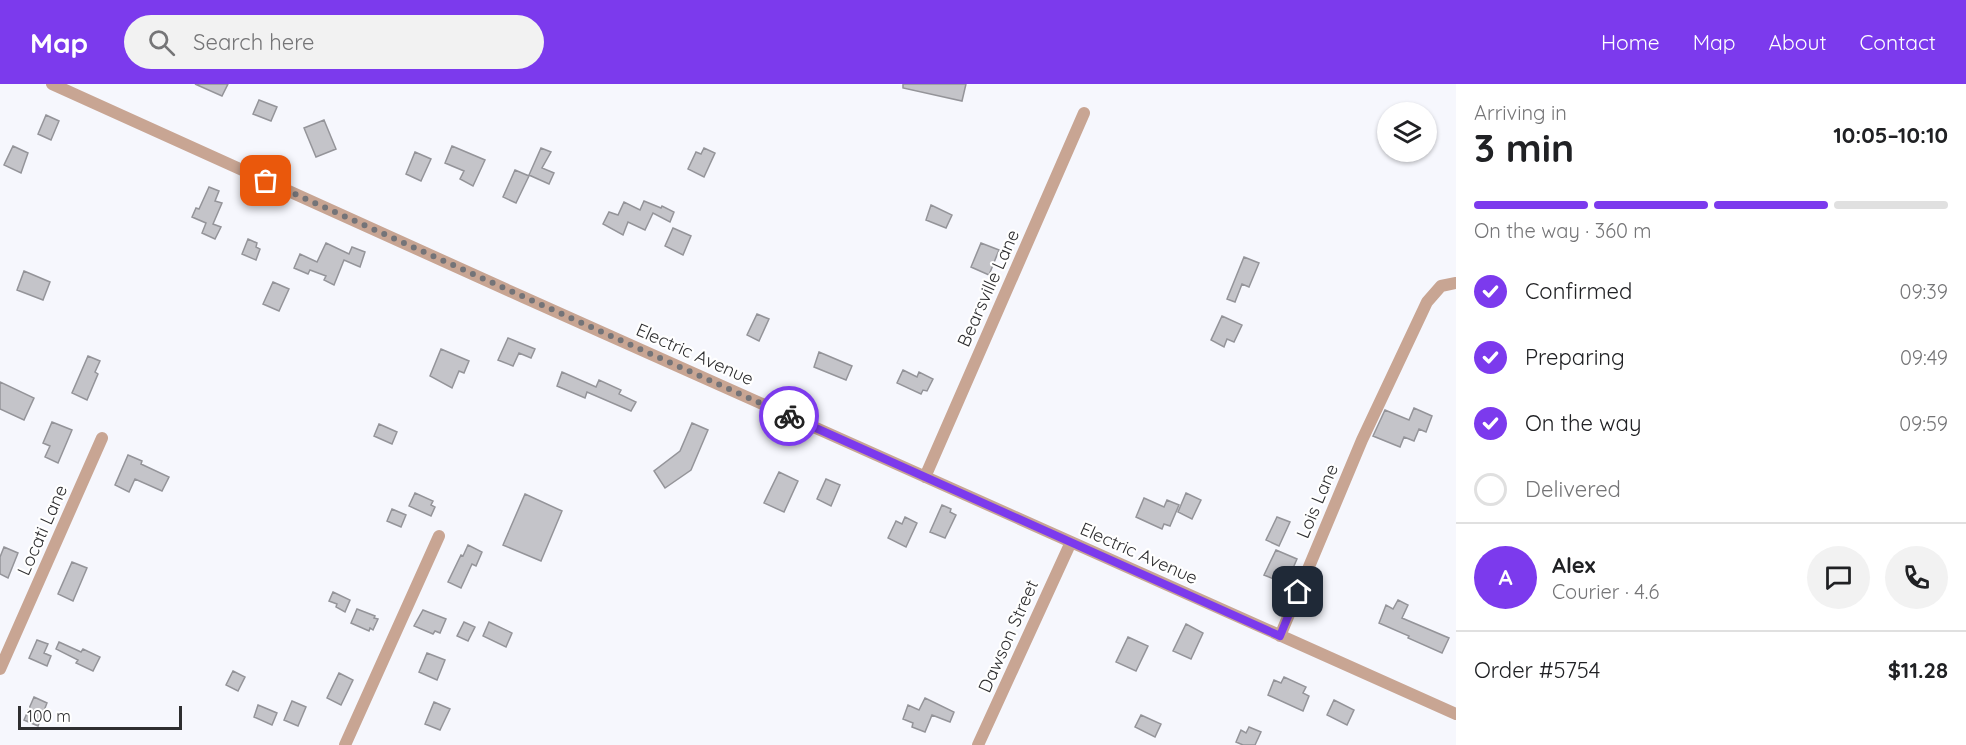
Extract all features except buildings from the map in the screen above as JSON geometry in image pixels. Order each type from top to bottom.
[{"type":"street","name":"Electric Avenue","points":[[52,84],[1456,714]]},
{"type":"street","name":"Bearsville Lane","points":[[925,477],[1084,113]]},
{"type":"street","name":"Lois Lane","points":[[1280,636],[1362,440],[1427,302],[1441,286],[1456,283]]},
{"type":"street","name":"Locati Lane","points":[[0,669],[102,438]]},
{"type":"street","points":[[345,745],[439,536]]},
{"type":"street","name":"Dawson Street","points":[[978,745],[1071,542]]},
{"type":"way so far","points":[[266,181],[789,416]]},
{"type":"route","points":[[789,416],[1280,636],[1298,592]]}]
